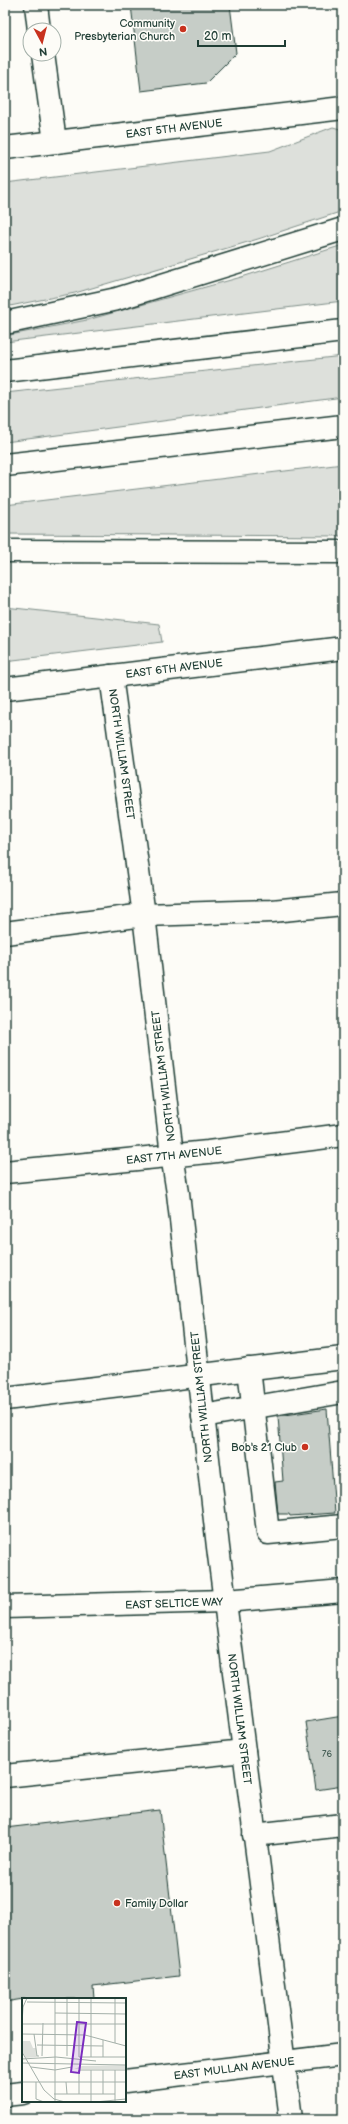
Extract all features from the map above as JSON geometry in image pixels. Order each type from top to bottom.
[{"type":"main road","points":[[36,5],[38,22]]},
{"type":"main road","points":[[44,62],[55,142]]},
{"type":"main road","name":"EAST 5TH AVENUE","points":[[5,148],[343,108]]},
{"type":"main road","points":[[5,323],[117,299],[343,229]]},
{"type":"main road","points":[[5,371],[343,331]]},
{"type":"main road","points":[[5,465],[343,426]]},
{"type":"main road","points":[[5,551],[343,552]]},
{"type":"main road","name":"EAST 6TH AVENUE","points":[[5,689],[343,648]]},
{"type":"main road","name":"NORTH WILLIAM STREET","points":[[111,676],[144,915],[172,1155],[178,1193],[197,1375],[291,2119]]},
{"type":"main road","points":[[5,933],[144,915],[272,911],[343,904]]},
{"type":"main road","name":"EAST 7TH AVENUE","points":[[5,1172],[172,1155],[343,1135]]},
{"type":"main road","points":[[5,1399],[343,1358]]},
{"type":"main road","points":[[250,1369],[268,1533],[343,1526]]},
{"type":"main road","points":[[203,1416],[343,1392]]},
{"type":"main road","name":"EAST SELTICE WAY","points":[[5,1607],[225,1601],[343,1591]]},
{"type":"main road","points":[[5,1776],[244,1750]]},
{"type":"main road","points":[[254,1835],[343,1825]]},
{"type":"main road","name":"EAST MULLAN AVENUE","points":[[126,2081],[343,2055]]},
{"type":"main road","points":[[5,2095],[22,2093]]},
{"type":"shaded area","points":[[333,127],[340,129],[343,149],[343,211],[258,239],[75,293],[5,307],[5,183],[270,151]]},
{"type":"shaded area","points":[[343,245],[343,301],[5,342],[5,336],[87,320],[245,276]]},
{"type":"shaded area","points":[[343,356],[343,397],[5,442],[5,393]]},
{"type":"shaded area","points":[[343,464],[343,536],[5,534],[5,505]]},
{"type":"shaded area","points":[[5,607],[159,624],[162,642],[5,661]]},
{"type":"building","name":"Community Presbyterian Church","points":[[131,5],[230,5],[236,53],[206,83],[141,91]]},
{"type":"building","name":"Bob's 21 Club","points":[[327,1409],[335,1513],[290,1516],[289,1514],[278,1514],[275,1482],[283,1481],[278,1416]]},
{"type":"building","points":[[343,1716],[343,1786],[316,1790],[306,1722]]},
{"type":"building","points":[[160,1810],[179,1976],[93,1986],[94,1998],[22,1998],[5,2002],[5,1828]]},
{"type":"place","name":"Community Presbyterian Church","points":[[183,29]]},
{"type":"place","name":"Bob's 21 Club","points":[[305,1447]]},
{"type":"place","name":"Family Dollar","points":[[117,1903]]}]
